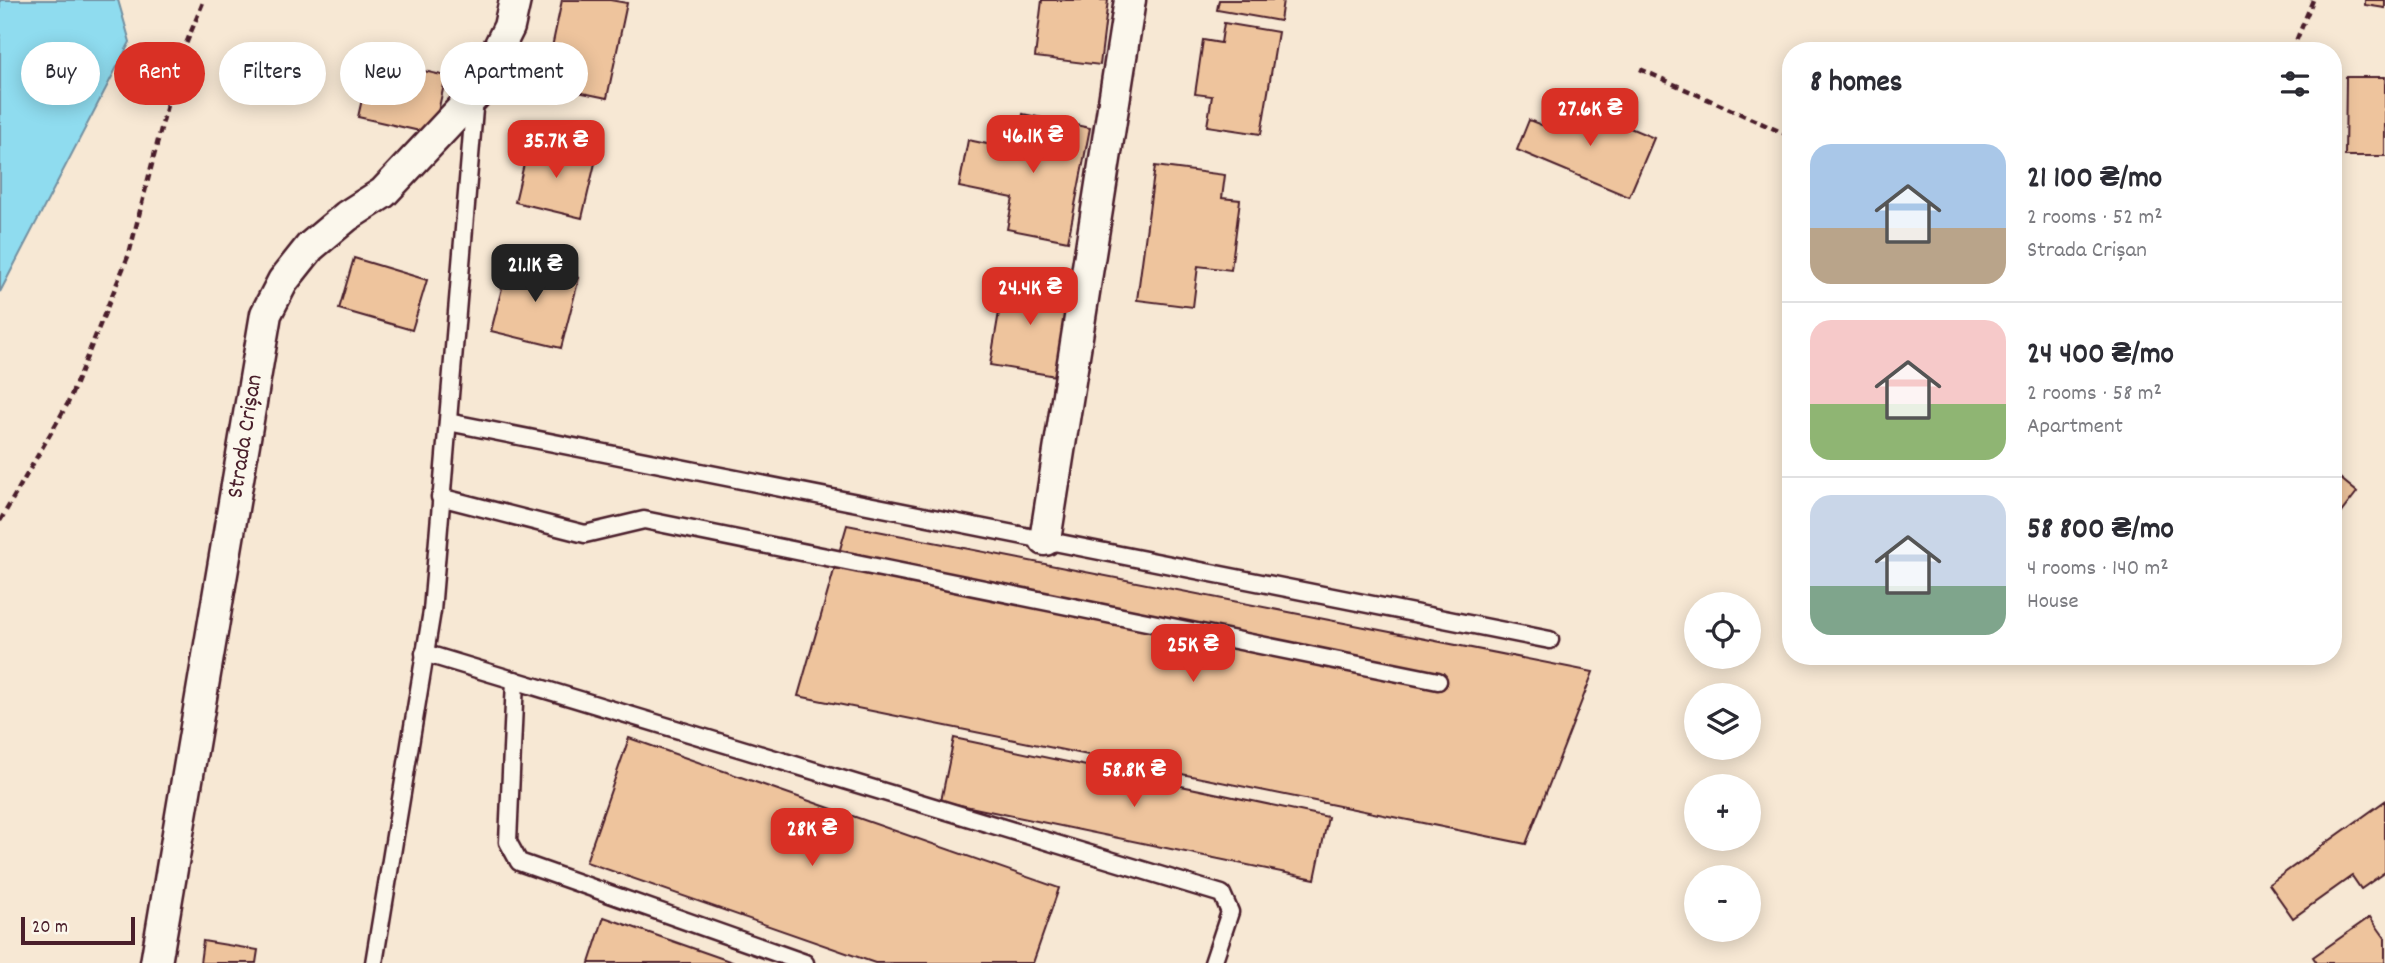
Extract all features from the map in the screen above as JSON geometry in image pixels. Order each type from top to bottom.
[{"type":"street","name":"Strada Crișan","points":[[501,42],[509,27],[515,0]]},
{"type":"street","points":[[1045,540],[1130,0]]},
{"type":"street","name":"Strada Crișan","points":[[156,963],[266,314],[283,281],[310,247],[347,216],[383,193],[465,105]]},
{"type":"lane","points":[[374,963],[432,611],[474,105]]},
{"type":"lane","points":[[448,422],[1550,640]]},
{"type":"lane","points":[[440,497],[586,534],[645,520],[1438,681]]},
{"type":"lane","points":[[424,653],[1222,894],[1230,912],[1213,963]]},
{"type":"lane","points":[[514,681],[508,842],[519,862],[805,963]]},
{"type":"path","points":[[0,521],[68,403],[129,254],[177,66],[204,0]]},
{"type":"path","points":[[2296,42],[2313,0]]},
{"type":"path","points":[[1640,69],[1782,132]]},
{"type":"water","points":[[0,0],[118,0],[130,42],[114,42],[114,73],[100,100],[100,42],[21,42],[21,105],[97,105],[0,292]]},
{"type":"building","points":[[562,0],[610,0],[627,3],[607,98],[588,94],[588,42],[553,42]]},
{"type":"building","points":[[1042,0],[1108,0],[1100,65],[1035,57]]},
{"type":"building","points":[[1219,0],[1283,0],[1280,21],[1217,10]]},
{"type":"building","points":[[2365,0],[2385,0],[2385,8],[2365,5]]},
{"type":"building","points":[[1224,23],[1278,32],[1261,134],[1207,126],[1212,96],[1195,94],[1203,40],[1221,43]]},
{"type":"building","points":[[426,71],[440,75],[440,103],[433,134],[358,117],[361,105],[426,105]]},
{"type":"building","points":[[2346,77],[2385,77],[2385,156],[2345,156]]},
{"type":"building","points":[[1566,101],[1654,138],[1629,197],[1517,150],[1529,120],[1554,130]]},
{"type":"building","points":[[1023,114],[1090,128],[1068,241],[1007,229],[1013,198],[959,187],[968,140],[1016,150]]},
{"type":"building","points":[[529,143],[596,159],[582,218],[515,202]]},
{"type":"building","points":[[1155,166],[1225,175],[1222,198],[1240,200],[1231,270],[1198,266],[1193,307],[1137,300]]},
{"type":"building","points":[[354,258],[427,280],[412,330],[339,309]]},
{"type":"building","points":[[509,261],[579,278],[561,348],[491,331]]},
{"type":"building","points":[[1005,277],[1071,288],[1056,376],[990,365]]},
{"type":"building","points":[[2342,480],[2357,492],[2342,511]]},
{"type":"building","points":[[847,525],[1593,672],[1526,844],[798,696]]},
{"type":"building","points":[[629,738],[1059,888],[1033,963],[875,963],[586,862]]},
{"type":"building","points":[[954,738],[1328,817],[1315,879],[941,801]]},
{"type":"building","points":[[2385,801],[2385,872],[2361,889],[2352,876],[2293,918],[2269,884]]},
{"type":"building","points":[[604,917],[735,963],[589,963]]},
{"type":"building","points":[[2370,917],[2385,938],[2385,963],[2317,963],[2313,957]]},
{"type":"building","points":[[203,941],[258,950],[256,963],[200,963]]}]
